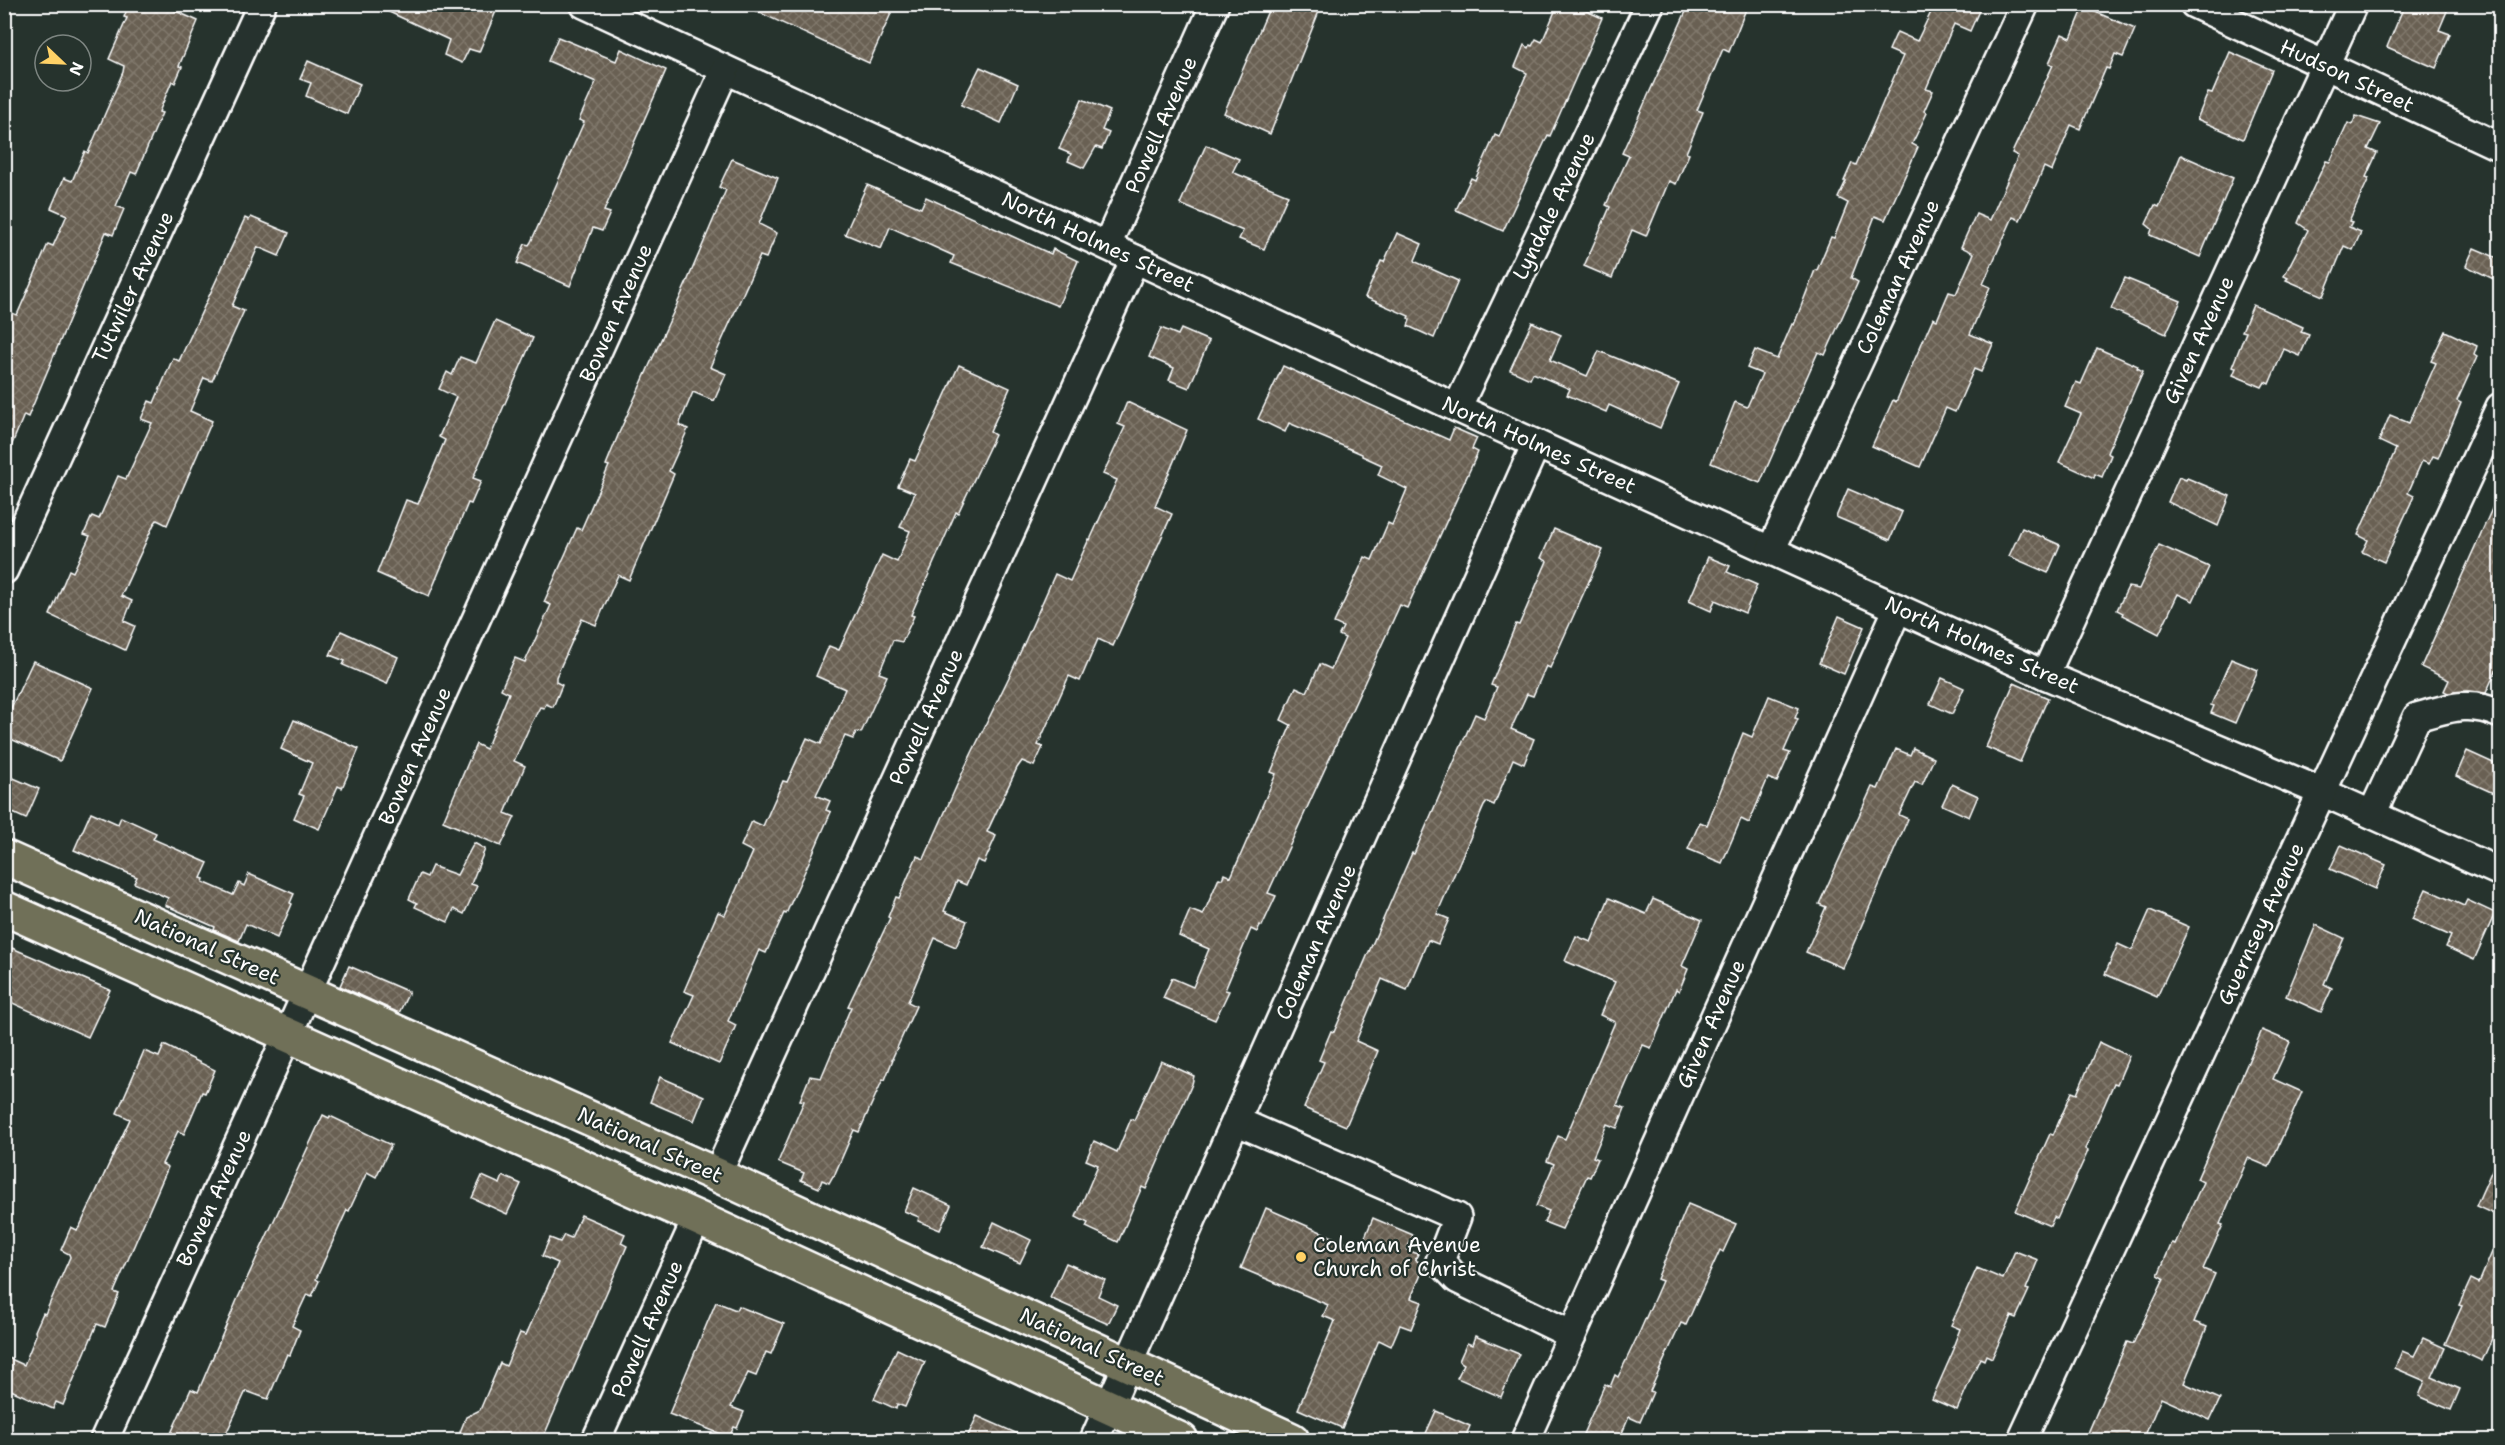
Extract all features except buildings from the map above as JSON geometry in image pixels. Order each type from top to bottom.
[{"type":"main road","name":"National Street","points":[[4,857],[717,1174],[1292,1440]]},
{"type":"main road","points":[[4,908],[697,1218],[1181,1440]]},
{"type":"street","name":"Tutwiler Avenue","points":[[4,570],[262,4]]},
{"type":"street","name":"North Holmes Street","points":[[584,4],[1457,408],[2045,675],[2322,792],[2500,872]]},
{"type":"street","name":"Powell Avenue","points":[[1107,246],[1215,4]]},
{"type":"street","name":"Lyndale Avenue","points":[[1457,408],[1650,4]]},
{"type":"street","name":"Coleman Avenue","points":[[1771,550],[2025,4]]},
{"type":"street","name":"Hudson Street","points":[[2193,4],[2500,147]]},
{"type":"street","name":"Given Avenue","points":[[2045,675],[2353,4]]},
{"type":"street","name":"Bowen Avenue","points":[[104,1440],[725,70]]},
{"type":"street","name":"Powell Avenue","points":[[717,1174],[1135,259]]},
{"type":"street","name":"Guernsey Avenue","points":[[2022,1440],[2500,407]]},
{"type":"street","name":"Coleman Avenue","points":[[1094,1440],[1536,444]]},
{"type":"street","name":"Given Avenue","points":[[1525,1440],[1898,608]]},
{"type":"street","points":[[2372,814],[2418,717],[2458,705],[2485,707],[2500,714]]},
{"type":"street","points":[[1236,1121],[1457,1218],[1440,1261],[1449,1272],[1457,1280],[1572,1335]]},
{"type":"street","name":"Powell Avenue","points":[[596,1440],[697,1218]]},
{"type":"place","name":"Coleman Avenue Church of Christ","points":[[1301,1257]]}]
